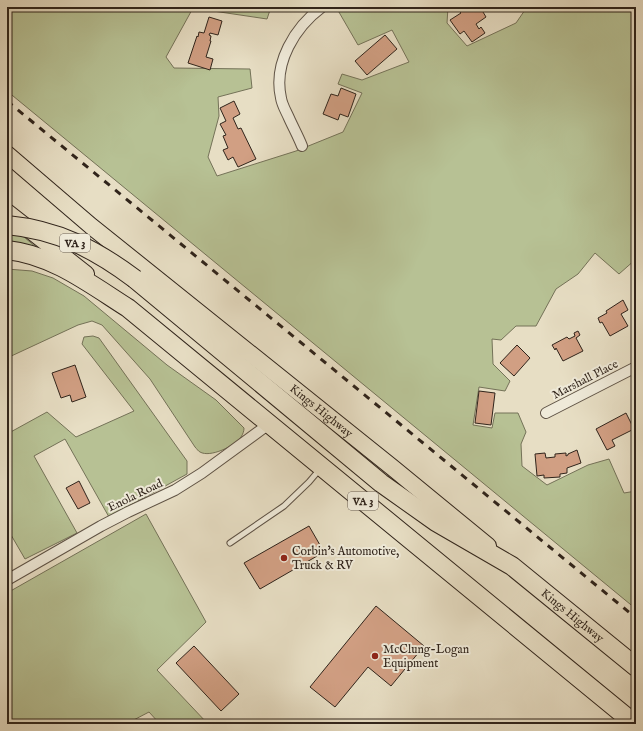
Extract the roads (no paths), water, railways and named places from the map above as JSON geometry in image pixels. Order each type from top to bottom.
[{"type":"highway","name":"VA 3","points":[[7,224],[43,231],[61,237],[83,246],[114,264],[135,279],[381,484],[436,522],[512,566]]},
{"type":"highway","name":"VA 3","points":[[7,250],[34,256],[52,263],[77,275],[128,308],[635,724]]},
{"type":"highway","name":"Kings Highway","points":[[512,566],[636,667]]},
{"type":"main road","name":"Kings Highway","points":[[7,154],[92,226],[387,463],[512,566]]},
{"type":"main road","points":[[7,212],[128,308]]},
{"type":"street","points":[[302,146],[283,106],[279,85],[279,71],[283,58],[294,36],[305,22],[322,7]]},
{"type":"street","name":"Marshall Place","points":[[546,413],[636,367]]},
{"type":"street","name":"Enola Road","points":[[7,580],[128,512],[175,490],[202,473],[269,424]]},
{"type":"lane","points":[[230,543],[284,506],[309,482],[321,467]]},
{"type":"railway","points":[[7,101],[636,618]]},
{"type":"place","name":"Corbin's Automotive, Truck & RV","points":[[284,558]]},
{"type":"place","name":"McClung-Logan Equipment","points":[[375,656]]}]
